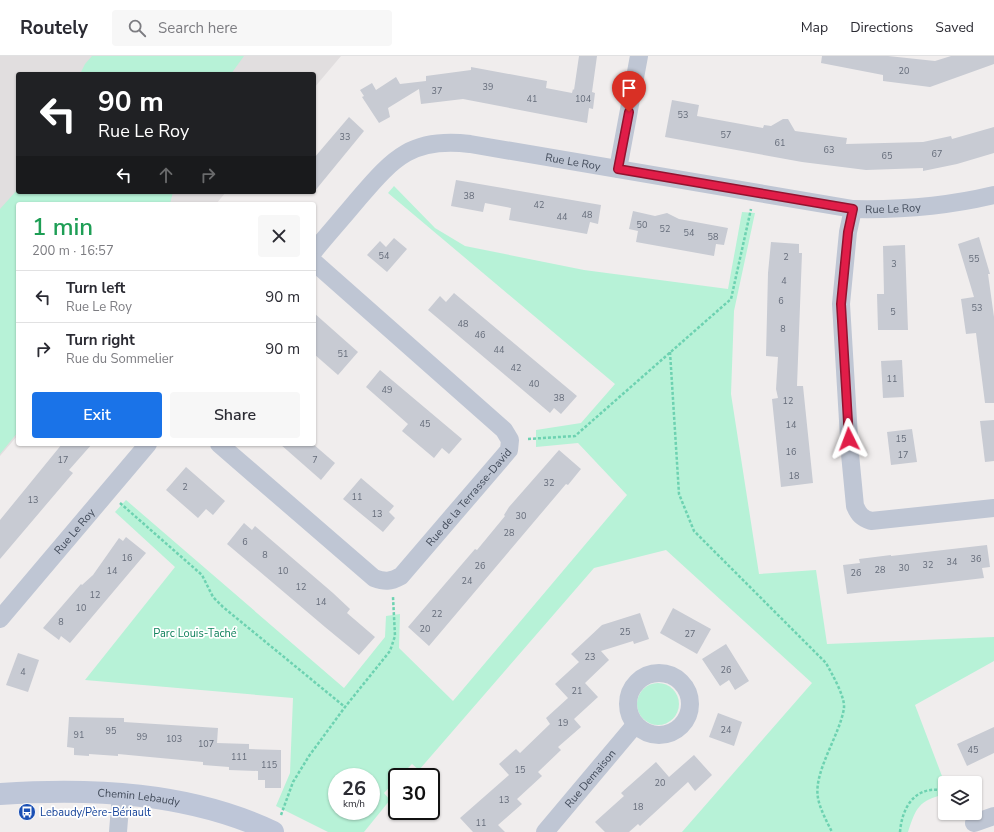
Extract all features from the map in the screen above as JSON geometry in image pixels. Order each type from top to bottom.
[{"type":"street","points":[[618,169],[639,56]]},
{"type":"street","name":"Rue Le Roy","points":[[316,249],[384,169],[397,158],[423,146],[450,142],[470,144],[853,209],[902,209],[959,202],[994,195]]},
{"type":"street","points":[[853,209],[848,232],[841,304],[850,454],[855,506],[858,514],[863,519],[871,521],[994,508]]},
{"type":"street","name":"Rue de la Terrasse-David","points":[[316,264],[504,430],[510,440],[509,450],[505,457],[401,576],[392,581]]},
{"type":"street","name":"Rue Le Roy","points":[[0,619],[146,446]]},
{"type":"street","points":[[221,446],[374,578],[383,582],[392,581]]},
{"type":"street","name":"Rue Demaison","points":[[545,832],[635,725]]},
{"type":"street","name":"Chemin Lebaudy","points":[[0,794],[58,792],[121,794],[206,807],[237,817],[277,825]]},
{"type":"street","points":[[118,832],[121,794]]},
{"type":"street","points":[[974,823],[994,816]]},
{"type":"path","points":[[510,440],[575,436],[731,299],[754,193]]},
{"type":"path","points":[[670,352],[679,494],[694,531],[826,663],[837,682],[844,707],[831,746],[820,772],[818,798],[832,832]]},
{"type":"path","points":[[107,492],[202,575],[213,597],[223,607],[345,707]]},
{"type":"path","points":[[277,825],[293,782],[301,769],[345,707],[390,651],[395,636],[396,621],[392,581]]},
{"type":"path","points":[[900,832],[901,818],[912,799],[929,789],[938,790]]},
{"type":"shaded area","points":[[0,56],[341,56],[316,86],[316,72],[16,72],[16,194],[224,194],[218,202],[16,202],[16,437],[0,456]]},
{"type":"green space","points":[[92,56],[244,56],[232,72],[81,72],[85,64]]},
{"type":"green space","name":"Parc Louis-Taché","points":[[394,186],[435,228],[465,246],[584,270],[728,289],[742,212],[755,213],[734,311],[731,394],[759,574],[816,570],[827,644],[994,637],[994,661],[915,705],[942,776],[938,776],[938,796],[929,800],[919,807],[913,817],[908,832],[682,832],[812,683],[666,550],[594,568],[421,768],[417,768],[412,764],[408,768],[388,768],[388,789],[384,793],[388,798],[388,802],[380,812],[380,768],[328,768],[328,820],[374,820],[364,832],[328,832],[276,806],[290,773],[293,698],[85,680],[175,567],[115,512],[126,500],[344,688],[385,637],[386,616],[400,614],[399,648],[453,701],[627,495],[578,443],[536,447],[536,430],[581,423],[615,384],[388,193]]},
{"type":"green space","points":[[16,191],[16,194],[172,194],[170,202],[16,202],[16,434],[0,454],[0,209]]},
{"type":"green space","points":[[654,683],[662,683],[670,686],[676,692],[679,704],[676,716],[670,722],[662,725],[654,725],[646,722],[640,716],[637,708],[637,700],[640,692],[646,686]]},
{"type":"building","points":[[579,56],[597,56],[592,92],[595,93],[593,109],[589,108],[587,123],[463,99],[421,104],[419,89],[388,108],[390,117],[379,123],[362,97],[364,96],[360,90],[372,83],[376,90],[396,77],[400,84],[426,81],[426,76],[471,70],[471,67],[547,81],[546,88],[572,93],[573,89],[574,90]]},
{"type":"building","points":[[822,56],[888,56],[935,61],[951,56],[994,56],[994,64],[930,87],[883,81],[883,75],[821,63]]},
{"type":"building","points":[[672,100],[699,105],[697,116],[763,128],[764,125],[771,126],[783,119],[788,119],[795,131],[847,138],[846,144],[923,142],[951,136],[952,139],[994,127],[994,153],[957,164],[923,171],[923,168],[866,170],[802,162],[665,137]]},
{"type":"building","points":[[349,117],[364,131],[316,190],[316,156]]},
{"type":"building","points":[[456,180],[601,205],[598,224],[590,222],[587,234],[509,220],[511,208],[485,203],[483,212],[451,206]]},
{"type":"building","points":[[633,211],[655,216],[667,213],[679,219],[728,228],[724,245],[716,244],[714,256],[636,242],[638,231],[629,229]]},
{"type":"building","points":[[979,237],[990,274],[988,274],[994,317],[994,403],[985,403],[976,333],[966,334],[961,299],[974,297],[958,244]]},
{"type":"building","points":[[394,238],[407,249],[387,272],[367,255],[380,241],[386,247]]},
{"type":"building","points":[[771,242],[799,244],[799,253],[802,253],[797,386],[803,386],[813,483],[781,487],[772,399],[778,398],[776,389],[778,357],[766,356],[768,273]]},
{"type":"building","points":[[905,245],[908,330],[878,330],[877,294],[884,294],[883,246]]},
{"type":"building","points":[[454,293],[577,396],[561,414],[554,408],[550,413],[428,310],[440,296],[446,302]]},
{"type":"building","points":[[316,315],[358,352],[338,375],[316,356]]},
{"type":"building","points":[[902,360],[904,397],[883,398],[881,361]]},
{"type":"building","points":[[380,370],[462,439],[449,454],[442,448],[434,458],[402,431],[408,424],[366,387]]},
{"type":"building","points":[[994,420],[994,461],[985,462],[980,421]]},
{"type":"building","points":[[912,429],[917,462],[891,465],[887,432]]},
{"type":"building","points":[[60,446],[90,446],[69,470],[73,473],[0,559],[0,520]]},
{"type":"building","points":[[282,446],[315,446],[335,463],[321,480]]},
{"type":"building","points":[[559,450],[581,469],[568,485],[566,484],[429,646],[408,627],[475,549],[477,550],[505,516],[504,515],[509,507]]},
{"type":"building","points":[[186,467],[225,501],[213,515],[206,509],[198,518],[166,490]]},
{"type":"building","points":[[361,478],[394,506],[389,512],[395,518],[383,532],[343,499]]},
{"type":"building","points":[[244,523],[252,530],[255,526],[333,593],[350,609],[347,613],[375,637],[359,655],[227,544]]},
{"type":"building","points":[[126,537],[146,553],[70,643],[61,636],[59,640],[43,628],[81,584],[82,585],[93,575],[119,538],[123,541]]},
{"type":"building","points":[[987,545],[990,567],[982,568],[984,578],[847,594],[843,565],[860,563],[859,559]]},
{"type":"building","points":[[673,608],[711,629],[697,654],[660,633]]},
{"type":"building","points":[[640,613],[649,639],[634,644],[633,641],[601,651],[609,660],[585,683],[598,697],[574,719],[581,727],[558,747],[561,750],[538,772],[542,776],[517,799],[522,804],[498,825],[505,832],[473,832],[460,818],[509,775],[499,764],[516,749],[520,753],[550,724],[546,718],[568,698],[555,684],[579,662],[571,654],[602,625]]},
{"type":"building","points":[[726,644],[749,681],[735,690],[729,680],[720,686],[702,659]]},
{"type":"building","points":[[18,653],[39,660],[28,692],[6,685]]},
{"type":"building","points":[[718,713],[742,722],[734,746],[709,737]]},
{"type":"building","points":[[69,717],[124,718],[124,722],[218,728],[217,743],[249,744],[249,749],[281,750],[281,788],[265,788],[265,780],[258,780],[258,771],[229,770],[229,767],[203,765],[203,762],[118,754],[118,756],[89,754],[89,756],[74,755],[74,748],[67,747]]},
{"type":"building","points":[[994,727],[994,753],[967,766],[957,744]]},
{"type":"building","points":[[694,755],[712,775],[695,791],[688,782],[640,826],[638,824],[629,832],[605,832],[595,822],[624,796],[621,793],[656,762],[669,777]]},
{"type":"place","name":"Lebaudy/Père-Bériault","points":[[27,812]]},
{"type":"route","points":[[629,112],[618,169],[853,209],[848,232],[841,304],[849,439]]}]
